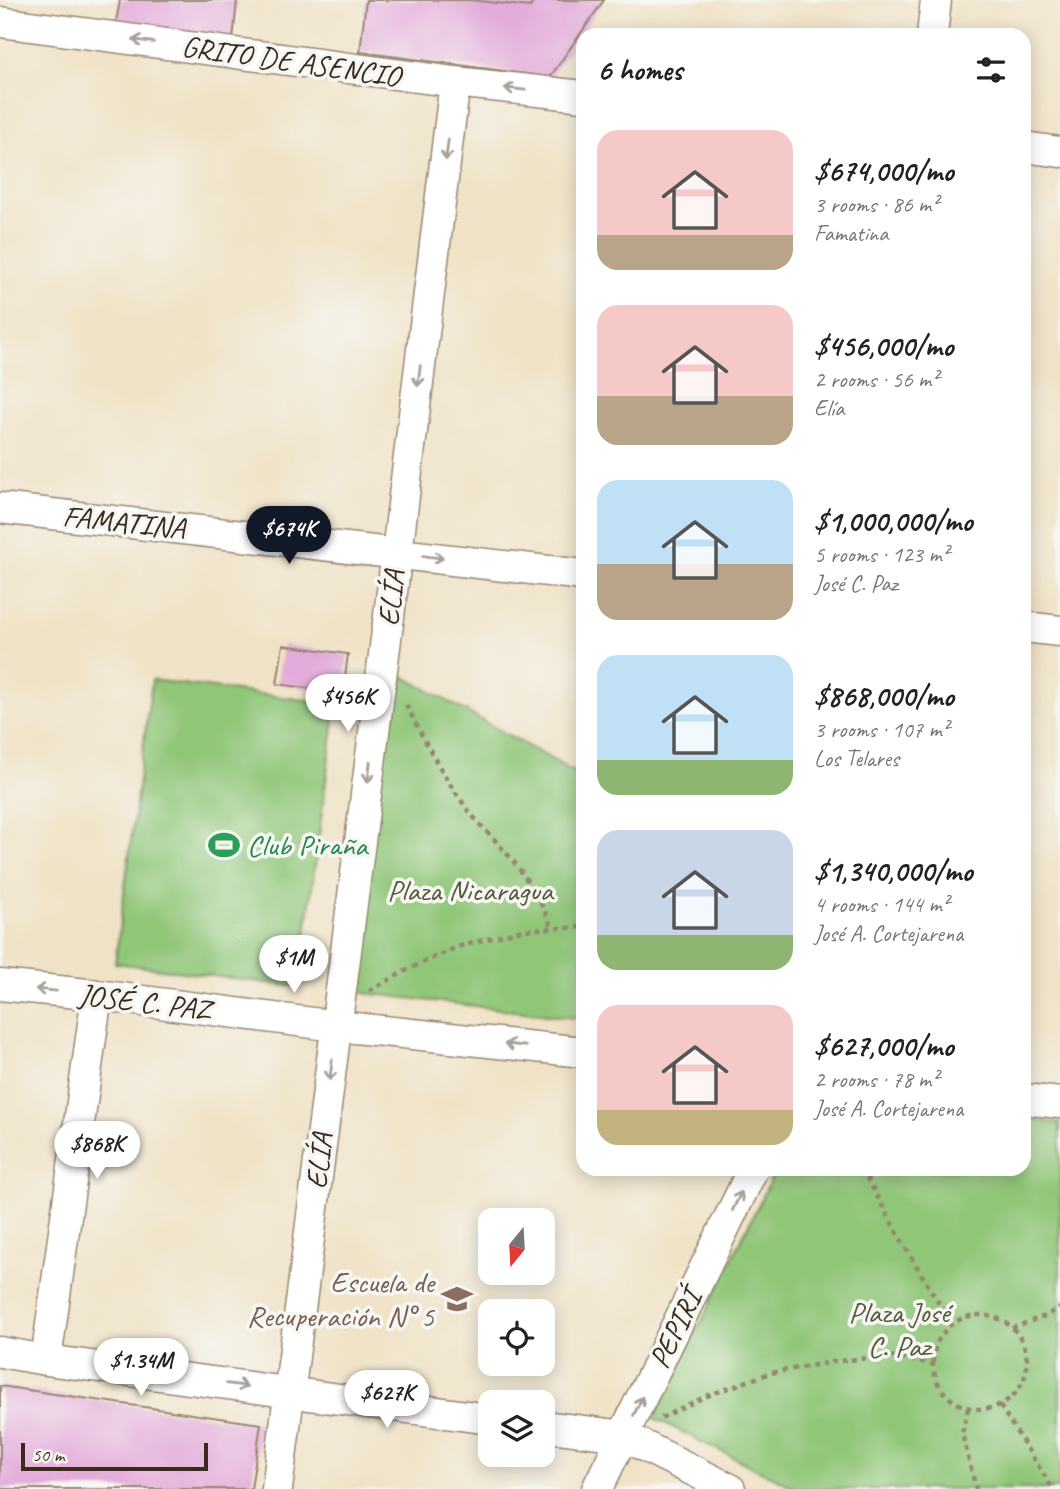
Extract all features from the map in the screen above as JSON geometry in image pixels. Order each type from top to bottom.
[{"type":"street","points":[[0,14],[2,0]]},
{"type":"street","points":[[933,28],[936,0]]},
{"type":"street","name":"GRITO DE ASENCIO","points":[[0,22],[455,82],[576,95]]},
{"type":"street","name":"ELÍA","points":[[277,1489],[455,82]]},
{"type":"street","points":[[1031,148],[1060,152]]},
{"type":"street","name":"FAMATINA","points":[[0,508],[576,574]]},
{"type":"street","points":[[1031,628],[1060,631]]},
{"type":"street","name":"JOSÉ C. PAZ","points":[[0,985],[338,1016],[576,1051]]},
{"type":"street","points":[[46,1360],[97,995]]},
{"type":"street","points":[[1031,1100],[1060,1103]]},
{"type":"street","name":"PEPIRÍ","points":[[597,1489],[750,1176]]},
{"type":"street","points":[[0,1352],[478,1417]]},
{"type":"street","points":[[555,1428],[624,1436],[730,1489]]},
{"type":"path","points":[[381,675],[406,705],[449,784],[474,818],[523,874],[543,905],[552,928]]},
{"type":"path","points":[[338,1016],[411,968],[457,947],[522,930],[576,927]]},
{"type":"path","points":[[866,1176],[951,1324]]},
{"type":"path","points":[[1013,1328],[1045,1317],[1060,1308]]},
{"type":"path","points":[[980,1315],[996,1317],[1013,1328],[1021,1337],[1027,1352],[1028,1368],[1023,1384],[1013,1397],[1000,1406],[984,1410],[968,1408],[954,1402],[943,1392],[935,1378],[934,1349],[951,1324],[965,1317],[980,1315]]},
{"type":"path","points":[[624,1436],[704,1397],[771,1373],[838,1361],[889,1356],[933,1364]]},
{"type":"path","points":[[1000,1406],[1053,1489]]},
{"type":"path","points":[[968,1408],[962,1433],[976,1489]]},
{"type":"green space","name":"Plaza Nicaragua","points":[[394,671],[576,773],[576,1018],[338,990]]},
{"type":"green space","name":"Club Piraña","points":[[152,680],[336,704],[299,987],[115,963]]},
{"type":"green space","name":"Plaza José C. Paz","points":[[1031,1120],[1060,1123],[1060,1489],[797,1489],[654,1418],[773,1176],[1031,1176]]},
{"type":"building","points":[[120,0],[237,0],[233,40],[116,22]]},
{"type":"building","points":[[366,0],[471,0],[530,7],[535,0],[604,0],[584,28],[576,28],[576,40],[550,77],[360,52]]},
{"type":"building","points":[[283,645],[348,654],[343,693],[277,684]]},
{"type":"building","points":[[0,1386],[261,1424],[251,1489],[0,1489]]},
{"type":"place","name":"Club Piraña","points":[[224,845]]},
{"type":"place","name":"Escuela de Recuperación N° 5","points":[[457,1299]]}]
